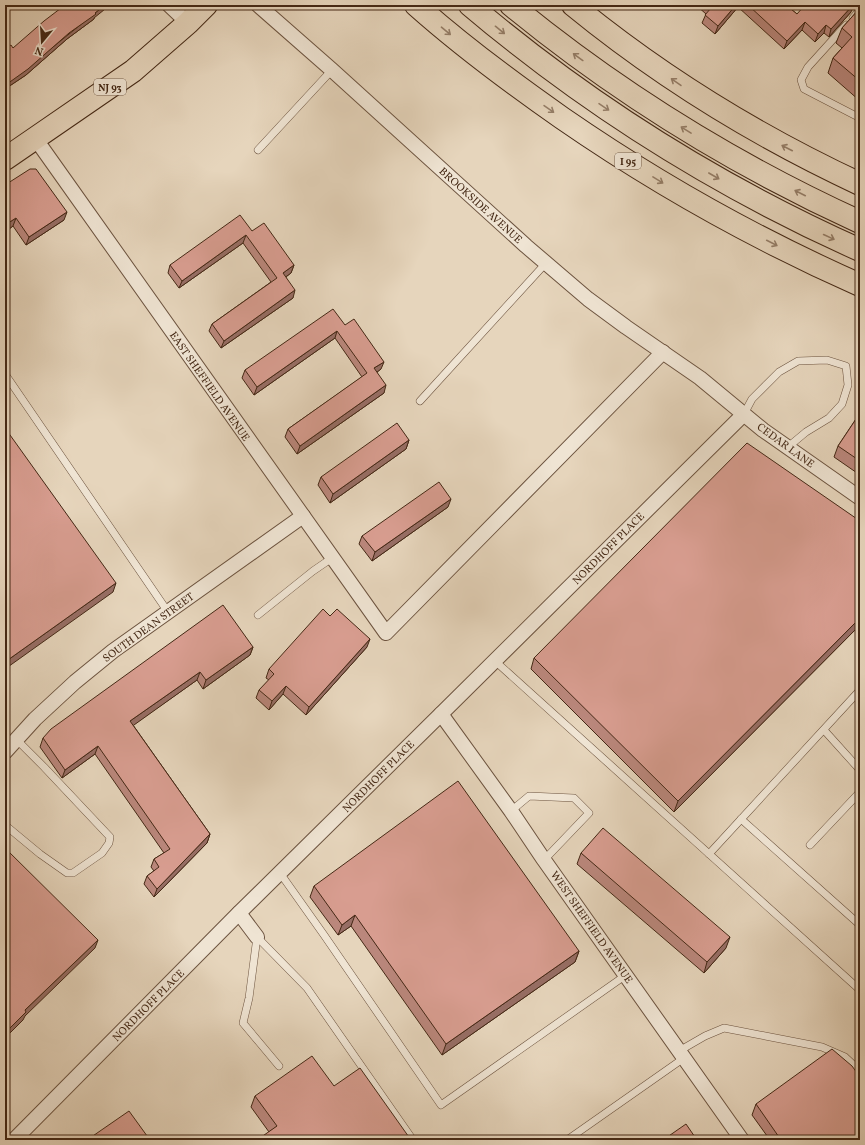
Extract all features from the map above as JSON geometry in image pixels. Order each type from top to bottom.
[{"type":"main road","name":"NJ 93","points":[[7,153],[35,138],[133,71],[188,23],[206,5]]},
{"type":"main road","name":"I 95","points":[[416,5],[456,39],[514,84],[634,166],[742,228],[803,259],[860,285]]},
{"type":"main road","points":[[470,5],[523,49],[554,72],[651,139],[754,199],[860,250]]},
{"type":"main road","points":[[511,5],[536,26],[598,71],[669,119],[728,155],[772,179],[860,222]]},
{"type":"main road","points":[[573,5],[624,46],[691,92],[772,140],[860,184]]},
{"type":"street","points":[[169,5],[188,23]]},
{"type":"street","name":"BROOKSIDE AVENUE","points":[[258,5],[588,299],[715,390]]},
{"type":"street","name":"EAST SHEFFIELD AVENUE","points":[[35,138],[386,633],[663,352]]},
{"type":"street","name":"CEDAR LANE","points":[[715,390],[763,430],[860,498]]},
{"type":"street","name":"NORDHOFF PLACE","points":[[14,1140],[239,913],[744,414]]},
{"type":"street","name":"SOUTH DEAN STREET","points":[[5,752],[35,719],[75,682],[113,651],[303,516]]},
{"type":"street","name":"WEST SHEFFIELD AVENUE","points":[[441,714],[742,1140]]},
{"type":"street","points":[[239,913],[257,937]]},
{"type":"lane","points":[[858,5],[858,12],[808,67],[801,80],[804,90],[860,118]]},
{"type":"lane","points":[[258,150],[332,70]]},
{"type":"lane","points":[[420,401],[546,263]]},
{"type":"lane","points":[[744,414],[752,399],[779,372],[798,361],[827,360],[846,366],[848,385],[842,404],[829,418],[806,432],[788,447]]},
{"type":"lane","points":[[5,374],[168,612]]},
{"type":"lane","points":[[258,615],[313,571],[332,558]]},
{"type":"lane","points":[[495,661],[860,990]]},
{"type":"lane","points":[[709,854],[860,690]]},
{"type":"lane","points":[[824,730],[860,770]]},
{"type":"lane","points":[[5,825],[40,854],[67,873],[72,873],[102,853],[109,843],[110,837],[16,739]]},
{"type":"lane","points":[[810,845],[860,792]]},
{"type":"lane","points":[[511,811],[529,796],[574,798],[589,813],[544,860]]},
{"type":"lane","points":[[742,819],[860,924]]},
{"type":"lane","points":[[280,873],[329,941],[441,1105],[626,975]]},
{"type":"lane","points":[[257,937],[249,998],[243,1023],[279,1066]]},
{"type":"lane","points":[[257,937],[308,988],[413,1140]]},
{"type":"lane","points":[[567,1140],[682,1055],[705,1036],[724,1028],[822,1047],[846,1056],[860,1071]]},
{"type":"building","points":[[65,5],[105,5],[95,13],[96,14],[69,33],[28,69],[7,84],[5,81],[5,49],[11,45],[13,48]]},
{"type":"building","points":[[708,5],[736,5],[718,26],[705,15],[711,8]]},
{"type":"building","points":[[748,5],[786,5],[797,14],[805,5],[853,5],[831,29],[826,25],[818,34],[805,22],[787,41]]},
{"type":"building","points":[[860,8],[860,81],[833,58],[852,37],[842,28]]},
{"type":"building","points":[[30,169],[36,169],[67,212],[29,237],[16,218],[5,225],[5,185]]},
{"type":"building","points":[[240,215],[252,231],[264,223],[294,265],[283,273],[295,290],[224,341],[212,324],[277,278],[246,235],[182,281],[170,265]]},
{"type":"building","points":[[333,309],[345,325],[354,319],[384,362],[374,368],[386,385],[300,446],[288,429],[367,373],[337,331],[257,387],[245,370]]},
{"type":"building","points":[[860,413],[860,461],[838,446]]},
{"type":"building","points":[[397,423],[409,440],[333,494],[321,477]]},
{"type":"building","points":[[5,428],[116,583],[5,662]]},
{"type":"building","points":[[747,443],[860,521],[860,618],[678,801],[534,658]]},
{"type":"building","points":[[439,482],[451,499],[375,552],[362,536]]},
{"type":"building","points":[[223,605],[253,647],[206,680],[200,672],[130,721],[210,834],[157,889],[147,876],[159,867],[154,859],[170,849],[98,746],[65,770],[43,738],[51,729]]},
{"type":"building","points":[[323,609],[330,616],[337,609],[370,639],[309,707],[286,686],[272,701],[259,690],[274,674],[269,669]]},
{"type":"building","points":[[458,781],[579,951],[446,1044],[355,915],[342,925],[314,886]]},
{"type":"building","points":[[603,828],[730,937],[707,962],[581,853]]},
{"type":"building","points":[[5,848],[98,940],[25,1010],[26,1012],[5,1033]]},
{"type":"building","points":[[832,1049],[852,1066],[860,1077],[860,1140],[781,1140],[756,1104]]},
{"type":"building","points":[[312,1056],[334,1086],[360,1068],[411,1140],[257,1140],[277,1126],[255,1096]]},
{"type":"building","points":[[129,1111],[150,1140],[87,1140]]},
{"type":"building","points":[[686,1124],[697,1140],[663,1140]]}]
